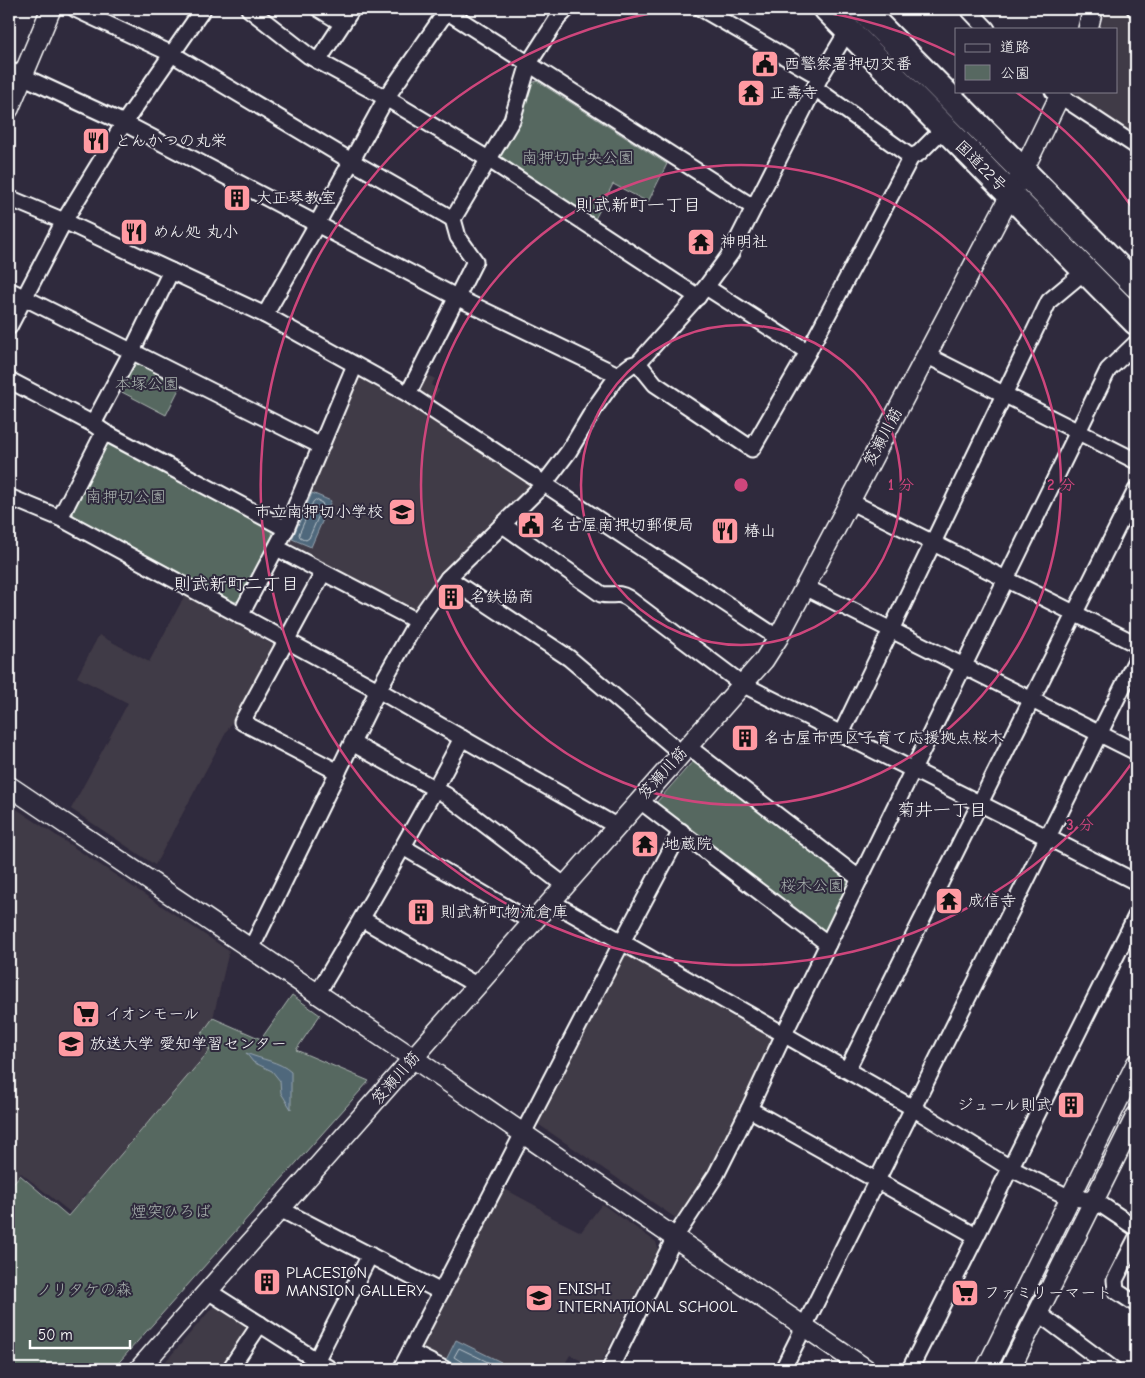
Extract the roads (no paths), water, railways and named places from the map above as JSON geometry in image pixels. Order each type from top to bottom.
[{"type":"highway","name":"国道22号","points":[[827,9],[1136,322]]},
{"type":"highway","name":"国道22号","points":[[862,9],[1136,285]]},
{"type":"street","points":[[9,109],[16,73],[51,9]]},
{"type":"street","points":[[75,9],[172,54],[351,161],[453,219],[458,237],[475,262],[408,394]]},
{"type":"street","points":[[9,327],[64,221],[124,123],[203,9]]},
{"type":"street","points":[[249,9],[318,61],[386,98],[702,292],[808,352]]},
{"type":"street","points":[[320,9],[342,23]]},
{"type":"street","points":[[318,61],[352,9]]},
{"type":"street","points":[[265,315],[386,98],[446,9],[754,207]]},
{"type":"street","points":[[453,219],[512,120],[529,63],[558,18],[568,9]]},
{"type":"street","points":[[702,9],[817,83],[911,157]]},
{"type":"street","points":[[968,9],[987,28]]},
{"type":"street","points":[[1088,28],[1093,9]]},
{"type":"street","points":[[251,949],[378,690],[417,621],[448,578],[544,484],[569,451],[596,406],[618,375],[631,365],[638,363],[702,292],[731,253],[817,83],[848,30]]},
{"type":"street","points":[[16,73],[124,123],[456,297],[618,375]]},
{"type":"street","points":[[1058,93],[1136,146]]},
{"type":"street","name":"笈瀬川筋","points":[[139,1369],[764,660],[778,638],[1023,171],[1058,93]]},
{"type":"street","points":[[638,363],[655,384],[752,449],[808,352],[911,157],[919,153],[944,128]]},
{"type":"street","points":[[9,198],[64,221],[265,315],[408,394],[778,638]]},
{"type":"street","points":[[60,518],[132,352],[172,271]]},
{"type":"street","points":[[841,734],[1049,301],[1085,271]]},
{"type":"street","points":[[9,290],[321,446]]},
{"type":"street","points":[[610,1369],[675,1237],[716,1175],[749,1109],[1108,370],[1136,343]]},
{"type":"street","points":[[926,355],[1136,461]]},
{"type":"street","points":[[240,616],[286,529],[355,365]]},
{"type":"street","points":[[9,380],[286,529]]},
{"type":"street","points":[[847,1070],[1136,490]]},
{"type":"street","points":[[9,497],[60,518],[378,690],[616,826]]},
{"type":"street","points":[[850,501],[1136,644]]},
{"type":"street","points":[[503,524],[601,594],[607,596],[617,593],[628,598],[742,684],[1136,882]]},
{"type":"street","points":[[277,548],[417,621]]},
{"type":"street","points":[[323,573],[242,722],[338,772]]},
{"type":"street","points":[[448,578],[569,658],[684,750],[860,879]]},
{"type":"street","points":[[805,587],[1136,752]]},
{"type":"street","points":[[783,1369],[1136,660]]},
{"type":"street","points":[[317,994],[436,790],[462,738]]},
{"type":"street","points":[[352,743],[446,795],[564,885]]},
{"type":"street","points":[[9,786],[524,1133],[866,1369]]},
{"type":"street","points":[[639,800],[828,944]]},
{"type":"street","points":[[401,1369],[681,831]]},
{"type":"street","points":[[403,847],[532,922]]},
{"type":"street","points":[[550,902],[913,1108],[1010,1168],[1070,1198],[1094,1200],[1136,1228]]},
{"type":"street","points":[[910,1369],[1136,916]]},
{"type":"street","points":[[362,919],[476,985]]},
{"type":"street","points":[[986,1369],[1136,1064]]},
{"type":"street","points":[[749,1109],[976,1236]]},
{"type":"street","points":[[1010,1369],[1136,1116]]},
{"type":"street","points":[[280,1209],[442,1292]]},
{"type":"street","points":[[1136,1240],[1115,1280],[1116,1291],[1136,1304]]},
{"type":"street","points":[[314,1365],[370,1255]]},
{"type":"street","points":[[208,1291],[260,1324],[314,1365],[330,1369]]},
{"type":"street","points":[[1038,1313],[1112,1369]]},
{"type":"street","points":[[230,1369],[260,1324]]},
{"type":"street","points":[[410,1352],[444,1369]]},
{"type":"water","points":[[312,493],[331,501],[311,547],[292,539]]},
{"type":"water","points":[[246,1053],[276,1063],[291,1072],[291,1109],[281,1093],[280,1081],[272,1071],[253,1062]]},
{"type":"water","points":[[456,1340],[501,1362],[497,1369],[465,1369],[446,1360]]},
{"type":"place","name":"西警察署押切交番","points":[[765,64]]},
{"type":"place","name":"正壽寺","points":[[751,93]]},
{"type":"place","name":"とんかつの丸栄","points":[[96,141]]},
{"type":"place","name":"大正琴教室","points":[[237,198]]},
{"type":"place","name":"めん処 丸小","points":[[134,232]]},
{"type":"place","name":"神明社","points":[[701,242]]},
{"type":"place","name":"市立南押切小学校","points":[[402,512]]},
{"type":"place","name":"名古屋南押切郵便局","points":[[531,525]]},
{"type":"place","name":"椿山","points":[[725,531]]},
{"type":"place","name":"名鉄協商","points":[[451,597]]},
{"type":"place","name":"名古屋市西区子育て応援拠点桜木","points":[[745,738]]},
{"type":"place","name":"地蔵院","points":[[645,844]]},
{"type":"place","name":"成信寺","points":[[949,901]]},
{"type":"place","name":"則武新町物流倉庫","points":[[421,912]]},
{"type":"place","name":"イオンモール","points":[[86,1014]]},
{"type":"place","name":"放送大学 愛知学習センター","points":[[71,1044]]},
{"type":"place","name":"ジュール則武","points":[[1071,1105]]},
{"type":"place","name":"PLACESION MANSION GALLERY","points":[[267,1282]]},
{"type":"place","name":"ファミリーマート","points":[[965,1293]]},
{"type":"place","name":"ENISHI INTERNATIONAL SCHOOL","points":[[539,1298]]},
{"type":"district","name":"則武新町一丁目","points":[[638,205]]},
{"type":"district","name":"則武新町二丁目","points":[[236,584]]},
{"type":"district","name":"菊井一丁目","points":[[942,810]]},
{"type":"park label","name":"南押切中央公園","points":[[578,158]]},
{"type":"park label","name":"本塚公園","points":[[147,384]]},
{"type":"park label","name":"南押切公園","points":[[126,497]]},
{"type":"park label","name":"桜木公園","points":[[812,886]]},
{"type":"park label","name":"煙突ひろば","points":[[171,1212]]},
{"type":"park label","name":"ノリタケの森","points":[[84,1290]]}]
